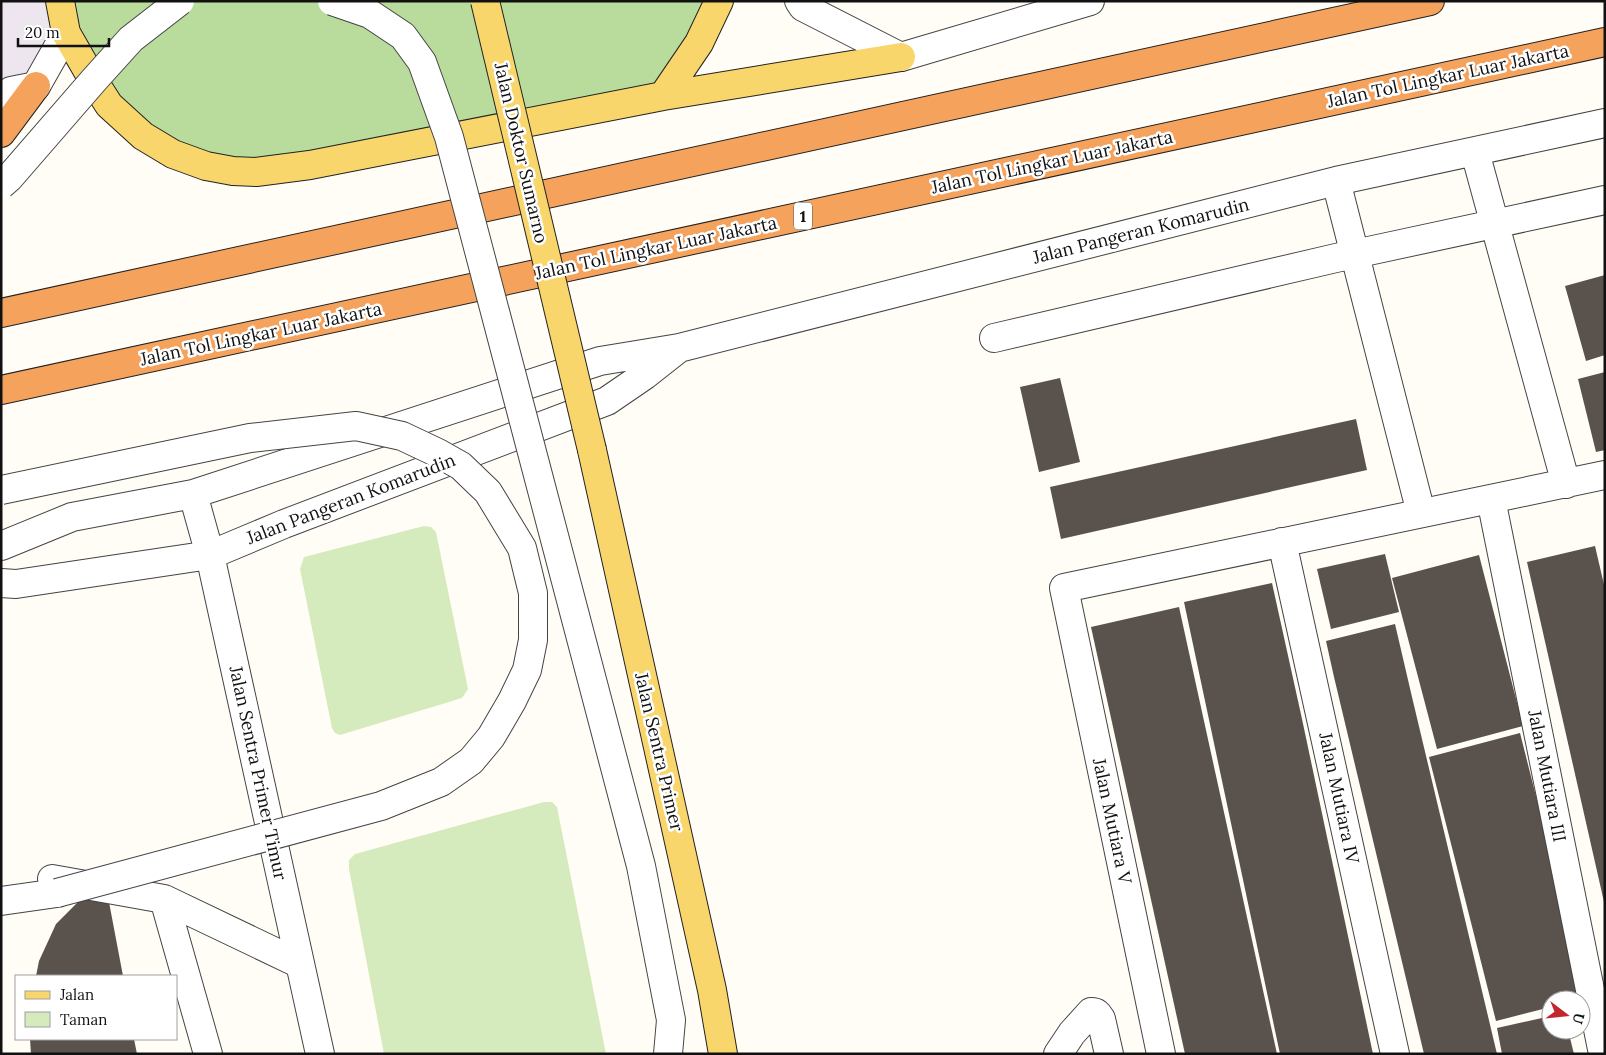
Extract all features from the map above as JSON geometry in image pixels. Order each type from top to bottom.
[{"type":"highway","points":[[1,313],[1430,1]]},
{"type":"highway","name":"Jalan Tol Lingkar Luar Jakarta","points":[[1,390],[1605,42]]},
{"type":"highway","points":[[1,133],[36,86]]},
{"type":"main road","points":[[60,1],[66,33],[109,105],[144,136],[173,154],[206,166],[232,171],[256,172],[304,166],[663,96],[900,57]]},
{"type":"main road","name":"Jalan Doktor Sumarno","points":[[486,1],[592,450]]},
{"type":"main road","points":[[663,96],[699,43],[719,1]]},
{"type":"main road","name":"Jalan Sentra Primer","points":[[592,450],[712,990],[723,1054]]},
{"type":"street","points":[[1,185],[131,39],[180,1]]},
{"type":"street","points":[[332,1],[370,14],[403,36],[422,62],[449,137],[641,866],[671,1020],[668,1054]]},
{"type":"street","points":[[799,1],[803,7],[900,57],[1090,1]]},
{"type":"street","points":[[1,99],[11,91],[36,86],[66,33]]},
{"type":"street","name":"Jalan Pangeran Komarudin","points":[[1,546],[81,515],[193,494],[600,361],[679,348],[1336,181],[1605,123]]},
{"type":"street","points":[[1474,152],[1566,484]]},
{"type":"street","points":[[1336,181],[1421,513]]},
{"type":"street","points":[[994,338],[1354,254],[1605,200]]},
{"type":"street","name":"Jalan Pangeran Komarudin","points":[[6,587],[210,555],[284,524],[607,401],[645,375],[679,348]]},
{"type":"street","points":[[1,490],[250,438],[356,426],[402,436],[461,466],[488,492],[522,548],[533,593],[533,640],[527,670],[512,702],[491,737],[471,761],[440,782],[381,806],[54,886],[1,901]]},
{"type":"street","points":[[1282,542],[1605,475]]},
{"type":"street","name":"Jalan Sentra Primer Timur","points":[[193,494],[210,555],[320,1054]]},
{"type":"street","name":"Jalan Mutiara III","points":[[1491,499],[1603,1054]]},
{"type":"street","name":"Jalan Mutiara V","points":[[1161,1054],[1064,588],[1282,542]]},
{"type":"street","name":"Jalan Mutiara IV","points":[[1282,542],[1395,1054]]},
{"type":"street","points":[[54,886],[164,899],[300,964]]},
{"type":"street","points":[[164,899],[208,1054]]},
{"type":"street","points":[[1058,1054],[1072,1033],[1091,1012],[1098,1014],[1101,1019],[1109,1054]]},
{"type":"shaded area","points":[[1,1],[61,1],[36,86],[1,98]]},
{"type":"green space","points":[[61,1],[719,1],[663,95],[516,124],[207,165],[110,104]]},
{"type":"green space","points":[[424,526],[431,527],[436,532],[468,689],[462,698],[340,735],[335,733],[332,728],[300,569],[304,557]]},
{"type":"green space","points":[[544,802],[552,802],[557,807],[606,1054],[384,1054],[349,869],[349,860],[355,854]]},
{"type":"building","points":[[1605,275],[1605,355],[1586,361],[1565,286]]},
{"type":"building","points":[[1605,372],[1605,450],[1596,452],[1578,379]]},
{"type":"building","points":[[1060,378],[1080,462],[1039,472],[1020,387]]},
{"type":"building","points":[[1356,419],[1367,470],[1061,539],[1050,487]]},
{"type":"building","points":[[1595,546],[1605,589],[1604,902],[1527,562]]},
{"type":"building","points":[[1385,554],[1399,612],[1331,629],[1317,569]]},
{"type":"building","points":[[1479,555],[1523,726],[1437,749],[1392,578]]},
{"type":"building","points":[[1272,583],[1373,1054],[1280,1054],[1184,602]]},
{"type":"building","points":[[1179,607],[1277,1054],[1185,1054],[1091,627]]},
{"type":"building","points":[[1395,624],[1497,1054],[1424,1054],[1334,677],[1326,641]]},
{"type":"building","points":[[1520,733],[1585,990],[1541,990],[1541,1010],[1496,1021],[1429,757]]},
{"type":"building","points":[[105,881],[123,975],[36,975],[39,961],[56,924],[80,900]]},
{"type":"building","points":[[1541,1018],[1541,1040],[1570,1040],[1574,1054],[1502,1054],[1497,1028]]},
{"type":"building","points":[[30,1040],[134,1040],[137,1054],[31,1054]]}]
